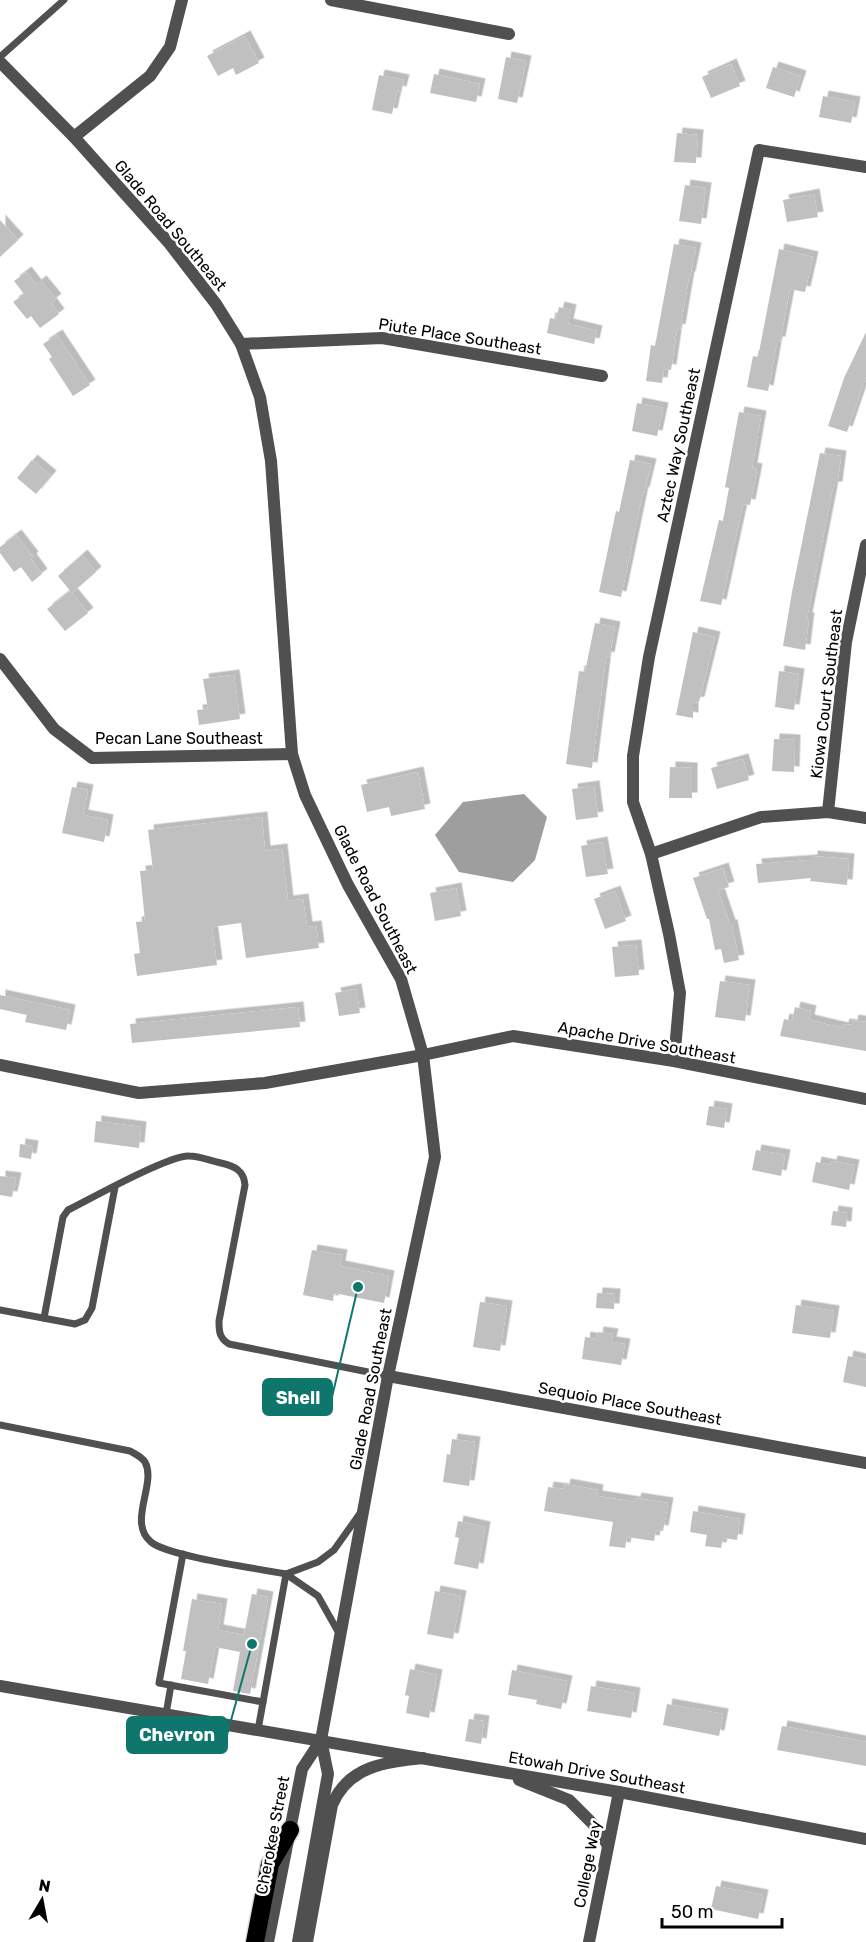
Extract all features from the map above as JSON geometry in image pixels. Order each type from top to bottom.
[{"type":"highway","points":[[255,1942],[270,1864],[290,1830]]},
{"type":"street","points":[[74,137],[150,76],[170,47],[182,0]]},
{"type":"street","points":[[331,0],[509,34]]},
{"type":"street","name":"Glade Road Southeast","points":[[0,62],[74,137],[169,243],[216,304],[241,344],[260,397],[271,461],[292,754],[305,795],[348,885],[401,979],[423,1055],[435,1157],[388,1376],[321,1740],[328,1774],[298,1942]]},
{"type":"street","name":"Aztec Way Southeast","points":[[674,1061],[680,993],[651,854],[633,802],[633,756],[645,679],[759,150],[866,167]]},
{"type":"street","name":"Piute Place Southeast","points":[[241,344],[382,338],[602,376]]},
{"type":"street","name":"Kiowa Court Southeast","points":[[828,812],[846,642],[866,545]]},
{"type":"street","name":"Pecan Lane Southeast","points":[[0,659],[54,729],[92,758],[292,754]]},
{"type":"street","points":[[651,854],[761,817],[828,812],[866,818]]},
{"type":"street","name":"Apache Drive Southeast","points":[[0,1065],[139,1093],[265,1083],[423,1055],[513,1036],[674,1061],[866,1099]]},
{"type":"street","name":"Sequoio Place Southeast","points":[[388,1376],[866,1462]]},
{"type":"street","name":"Etowah Drive Southeast","points":[[0,1686],[619,1792],[866,1839]]},
{"type":"street","name":"Cherokee Street","points":[[268,1942],[302,1769],[321,1740]]},
{"type":"street","points":[[307,1942],[332,1805],[338,1792],[358,1774],[373,1767],[423,1758]]},
{"type":"street","points":[[492,1770],[569,1800],[598,1829],[608,1846]]},
{"type":"street","name":"College Way","points":[[589,1942],[619,1792]]},
{"type":"lane","points":[[0,57],[64,0]]},
{"type":"lane","points":[[44,1318],[63,1217],[68,1210],[180,1157],[190,1156],[237,1168],[244,1178],[245,1185],[219,1321],[219,1332],[223,1340],[229,1344],[388,1376]]},
{"type":"lane","points":[[0,1310],[75,1324],[85,1320],[89,1314],[115,1187]]},
{"type":"lane","points":[[0,1425],[130,1451],[140,1456],[146,1463],[147,1473],[142,1526],[144,1534],[151,1542],[161,1548],[183,1554],[286,1574],[318,1596],[340,1635]]},
{"type":"lane","points":[[286,1574],[318,1562],[334,1550],[364,1508]]},
{"type":"lane","points":[[183,1554],[159,1683],[263,1702]]},
{"type":"lane","points":[[258,1730],[286,1574]]},
{"type":"lane","points":[[166,1714],[171,1685]]},
{"type":"shaded area","points":[[524,794],[547,817],[535,860],[513,882],[459,872],[435,835],[463,802]]},
{"type":"building","points":[[245,36],[259,63],[236,75],[233,68],[218,76],[207,56]]},
{"type":"building","points":[[506,57],[526,61],[517,103],[498,99]]},
{"type":"building","points":[[731,64],[740,86],[711,98],[702,77]]},
{"type":"building","points":[[773,67],[801,76],[794,97],[766,88]]},
{"type":"building","points":[[434,74],[480,84],[476,102],[430,93]]},
{"type":"building","points":[[379,75],[404,80],[401,92],[397,91],[392,114],[372,110]]},
{"type":"building","points":[[823,96],[855,102],[851,123],[819,117]]},
{"type":"building","points":[[677,133],[698,135],[696,163],[674,162]]},
{"type":"building","points":[[685,185],[706,188],[701,224],[679,221]]},
{"type":"building","points":[[814,194],[818,217],[787,222],[783,200]]},
{"type":"building","points":[[0,220],[18,240],[0,257]]},
{"type":"building","points":[[674,244],[696,248],[680,330],[677,329],[671,370],[664,369],[662,383],[646,381],[651,345],[655,346]]},
{"type":"building","points":[[779,249],[813,257],[805,292],[790,289],[768,391],[747,387],[753,356],[758,357]]},
{"type":"building","points":[[26,272],[36,285],[41,281],[56,299],[51,303],[59,314],[40,328],[31,316],[27,319],[13,302],[24,294],[14,281]]},
{"type":"building","points":[[559,307],[571,310],[568,324],[597,331],[594,344],[547,333],[550,318],[556,319]]},
{"type":"building","points":[[866,332],[866,376],[847,432],[828,426],[844,378]]},
{"type":"building","points":[[57,335],[90,385],[73,396],[49,359],[52,357],[43,344]]},
{"type":"building","points":[[637,403],[663,408],[657,436],[632,431]]},
{"type":"building","points":[[739,412],[761,416],[752,468],[757,469],[750,505],[743,504],[721,605],[700,601],[719,520],[723,521],[729,488],[725,487]]},
{"type":"building","points":[[820,453],[841,456],[837,487],[833,487],[807,618],[809,618],[805,650],[783,646]]},
{"type":"building","points":[[32,460],[51,476],[36,494],[17,478]]},
{"type":"building","points":[[630,460],[651,464],[621,597],[599,592],[616,511],[619,512]]},
{"type":"building","points":[[16,535],[33,557],[31,559],[42,574],[32,582],[21,567],[14,572],[0,553],[0,547]]},
{"type":"building","points":[[82,555],[96,572],[72,593],[58,576]]},
{"type":"building","points":[[70,591],[88,613],[65,631],[47,609]]},
{"type":"building","points":[[595,623],[615,627],[609,658],[606,657],[592,768],[566,764],[579,671],[585,672]]},
{"type":"building","points":[[693,632],[715,637],[699,702],[693,703],[693,718],[676,715]]},
{"type":"building","points":[[779,671],[799,674],[794,710],[775,707]]},
{"type":"building","points":[[234,675],[240,719],[199,725],[197,710],[208,709],[203,679]]},
{"type":"building","points":[[774,739],[795,740],[794,772],[772,771]]},
{"type":"building","points":[[743,759],[749,780],[717,789],[711,768]]},
{"type":"building","points":[[670,767],[692,768],[692,798],[669,798]]},
{"type":"building","points":[[418,772],[425,809],[391,816],[389,807],[367,812],[361,785]]},
{"type":"building","points":[[594,786],[598,817],[576,820],[572,789]]},
{"type":"building","points":[[72,787],[88,790],[83,815],[108,820],[104,842],[62,833]]},
{"type":"building","points":[[262,817],[265,851],[282,849],[288,901],[303,899],[307,927],[316,926],[319,948],[246,958],[241,923],[212,927],[217,965],[137,976],[134,954],[140,953],[136,922],[145,921],[140,871],[153,870],[148,830]]},
{"type":"building","points":[[602,842],[608,874],[586,877],[581,846]]},
{"type":"building","points":[[812,856],[849,859],[847,885],[810,881],[811,878],[758,883],[756,864],[812,860]]},
{"type":"building","points":[[723,868],[729,887],[718,890],[730,925],[732,925],[739,960],[724,963],[721,949],[715,950],[709,919],[707,919],[693,878]]},
{"type":"building","points":[[456,888],[461,916],[435,921],[430,893]]},
{"type":"building","points":[[615,891],[626,921],[605,929],[594,899]]},
{"type":"building","points":[[636,945],[639,975],[615,977],[612,947]]},
{"type":"building","points":[[720,981],[750,985],[745,1021],[715,1017]]},
{"type":"building","points":[[356,989],[360,1013],[339,1016],[335,993]]},
{"type":"building","points":[[0,995],[70,1010],[66,1030],[25,1022],[27,1015],[0,1009]]},
{"type":"building","points":[[298,1007],[300,1027],[132,1043],[130,1024]]},
{"type":"building","points":[[795,1007],[811,1011],[809,1020],[843,1028],[844,1024],[852,1025],[853,1020],[866,1022],[866,1051],[780,1036],[784,1019],[792,1021]]},
{"type":"building","points":[[709,1106],[727,1109],[724,1128],[706,1125]]},
{"type":"building","points":[[96,1121],[141,1127],[139,1148],[94,1142]]},
{"type":"building","points":[[20,1144],[33,1146],[31,1159],[19,1157]]},
{"type":"building","points":[[756,1150],[785,1155],[781,1176],[752,1170]]},
{"type":"building","points":[[832,1161],[854,1165],[849,1190],[812,1182],[816,1162],[831,1165]]},
{"type":"building","points":[[0,1176],[16,1178],[12,1197],[0,1195]]},
{"type":"building","points":[[833,1211],[847,1213],[846,1227],[831,1225]]},
{"type":"building","points":[[312,1250],[342,1255],[340,1266],[389,1276],[384,1303],[334,1293],[333,1301],[303,1295]]},
{"type":"building","points":[[597,1293],[615,1294],[614,1309],[596,1308]]},
{"type":"building","points":[[480,1302],[507,1306],[500,1351],[473,1347]]},
{"type":"building","points":[[796,1305],[834,1311],[830,1338],[792,1333]]},
{"type":"building","points":[[598,1332],[613,1334],[611,1342],[625,1344],[621,1365],[582,1359],[585,1337],[597,1339]]},
{"type":"building","points":[[848,1356],[866,1360],[866,1387],[843,1382]]},
{"type":"building","points":[[452,1439],[475,1442],[469,1486],[443,1482],[447,1454],[450,1455]]},
{"type":"building","points":[[565,1484],[598,1490],[597,1496],[635,1502],[636,1498],[668,1503],[663,1531],[656,1530],[654,1541],[627,1537],[625,1548],[609,1546],[613,1522],[544,1511],[548,1487],[564,1489]]},
{"type":"building","points":[[693,1511],[740,1519],[737,1540],[723,1538],[721,1548],[705,1546],[707,1535],[690,1532]]},
{"type":"building","points":[[458,1521],[485,1527],[478,1569],[454,1564],[459,1538],[455,1537]]},
{"type":"building","points":[[435,1591],[461,1596],[453,1639],[427,1634]]},
{"type":"building","points":[[252,1594],[268,1597],[250,1694],[233,1691],[240,1652],[215,1647],[208,1684],[181,1679],[186,1651],[183,1651],[192,1599],[222,1604],[218,1630],[244,1635]]},
{"type":"building","points":[[410,1669],[437,1675],[429,1718],[406,1713],[409,1696],[405,1695]]},
{"type":"building","points":[[512,1670],[567,1681],[561,1709],[536,1704],[537,1700],[508,1695]]},
{"type":"building","points":[[591,1686],[635,1693],[631,1718],[587,1711]]},
{"type":"building","points":[[667,1704],[723,1714],[719,1736],[663,1725]]},
{"type":"building","points":[[469,1719],[484,1721],[481,1744],[465,1741]]},
{"type":"building","points":[[782,1726],[866,1742],[866,1766],[777,1750]]},
{"type":"building","points":[[716,1886],[763,1895],[758,1919],[711,1909]]},
{"type":"place","name":"Shell","points":[[358,1287]]},
{"type":"place","name":"Chevron","points":[[252,1644]]}]
